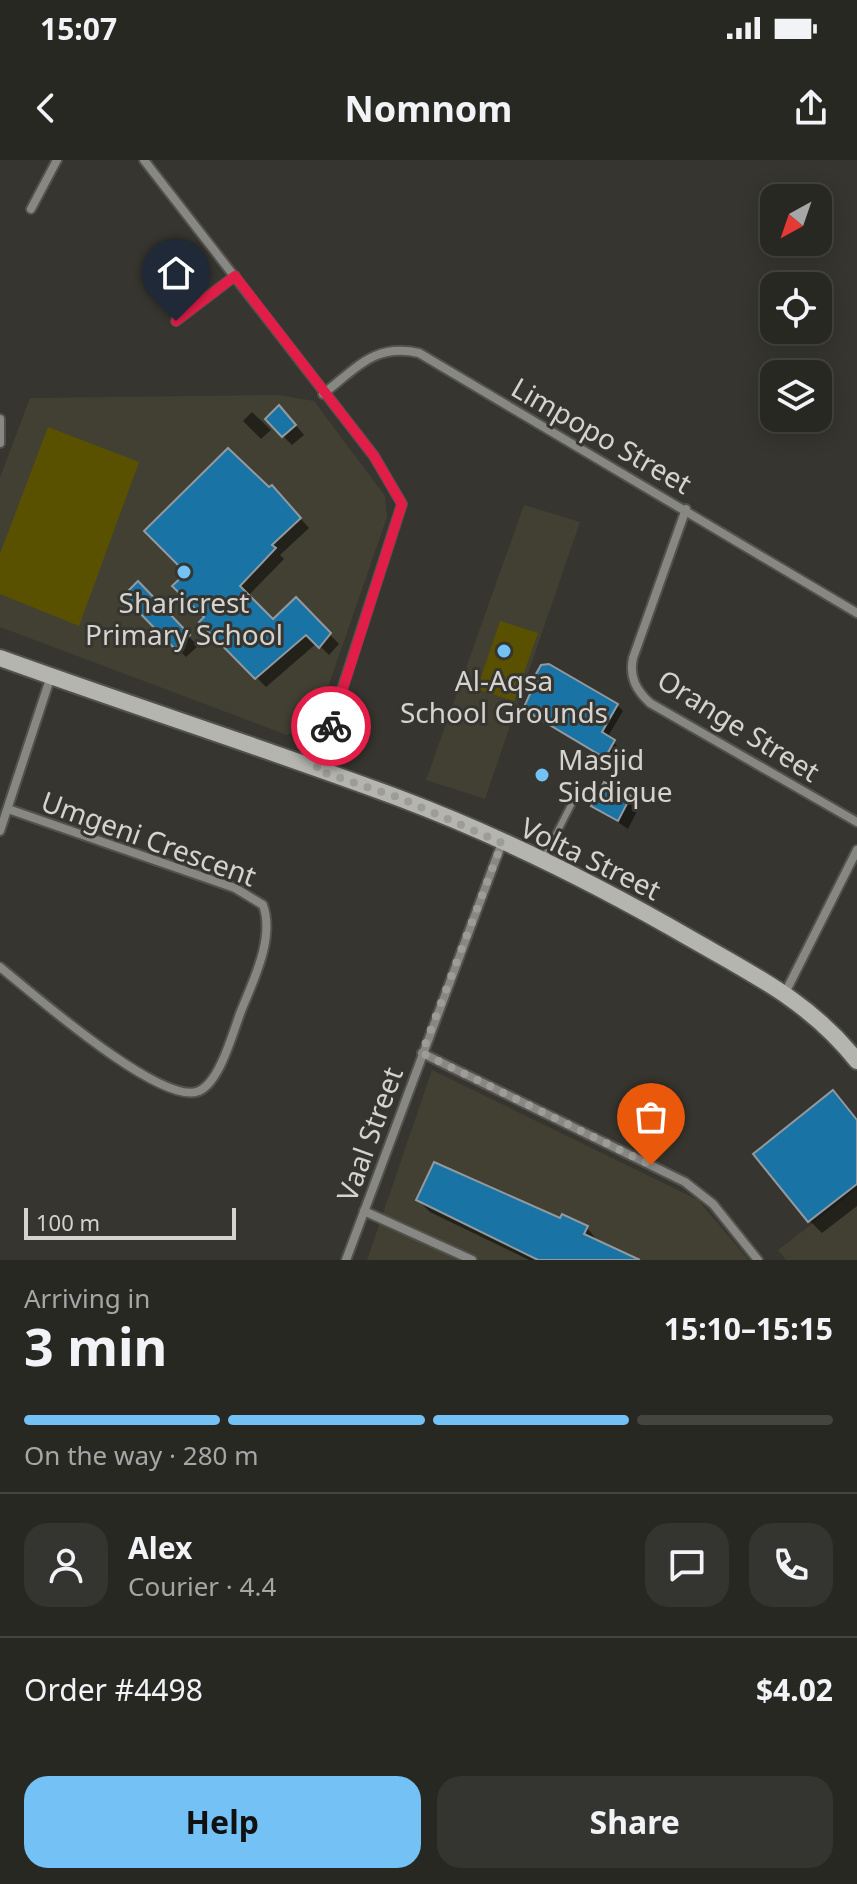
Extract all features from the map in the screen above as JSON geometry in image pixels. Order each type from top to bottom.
[{"type":"street","points":[[31,209],[57,160]]},
{"type":"street","points":[[144,160],[386,473],[402,504],[316,770]]},
{"type":"street","points":[[176,321],[235,276]]},
{"type":"street","name":"Limpopo Street","points":[[323,394],[378,352],[389,349],[419,353],[857,613]]},
{"type":"street","points":[[0,419],[0,443]]},
{"type":"street","name":"Orange Street","points":[[686,509],[633,658],[631,669],[635,686],[650,703],[857,822]]},
{"type":"street","name":"Volta Street","points":[[0,658],[400,798],[502,843],[662,922],[785,993],[816,1015],[857,1061]]},
{"type":"street","name":"Umgeni Crescent","points":[[0,831],[51,676]]},
{"type":"street","name":"Umgeni Crescent","points":[[0,967],[123,1062],[171,1090],[189,1093],[199,1091],[211,1082],[223,1058],[254,976],[267,927],[263,905],[235,888],[8,809]]},
{"type":"street","name":"Vaal Street","points":[[346,1260],[502,843]]},
{"type":"street","points":[[785,993],[857,850]]},
{"type":"street","points":[[422,1053],[685,1182],[713,1204],[758,1260]]},
{"type":"street","points":[[364,1211],[472,1260]]},
{"type":"lane","points":[[542,862],[571,805]]},
{"type":"shaded area","name":"Sharicrest Primary School","points":[[279,395],[314,401],[385,496],[387,517],[316,722],[287,735],[0,627],[0,477],[30,398]]},
{"type":"shaded area","points":[[48,427],[139,462],[79,626],[0,594],[0,554]]},
{"type":"shaded area","name":"Al-Aqsa School Grounds","points":[[524,505],[580,522],[485,799],[426,780]]},
{"type":"shaded area","points":[[500,621],[538,633],[514,701],[477,689]]},
{"type":"shaded area","points":[[432,1070],[698,1200],[749,1260],[367,1260]]},
{"type":"shaded area","points":[[857,1189],[857,1260],[786,1260],[778,1250]]},
{"type":"building","points":[[279,405],[296,425],[282,437],[265,419]]},
{"type":"building","points":[[228,448],[269,487],[272,485],[301,518],[272,545],[276,548],[240,586],[273,619],[296,597],[331,633],[319,648],[306,635],[255,679],[199,622],[204,617],[172,586],[186,573],[144,531]]},
{"type":"building","points":[[138,581],[190,635],[175,649],[123,596]]},
{"type":"building","points":[[549,664],[618,704],[602,732],[615,740],[605,758],[523,709],[541,665]]},
{"type":"building","points":[[604,782],[631,796],[618,821],[591,806]]},
{"type":"building","points":[[833,1090],[857,1120],[857,1184],[808,1222],[753,1154]]},
{"type":"building","points":[[434,1162],[560,1218],[562,1214],[588,1226],[584,1234],[640,1260],[538,1260],[416,1200]]},
{"type":"way so far","points":[[331,726],[316,770],[400,798],[502,843],[422,1053],[651,1165]]},
{"type":"place","name":"Sharicrest Primary School","points":[[184,572]]},
{"type":"place","name":"Al-Aqsa School Grounds","points":[[504,651]]},
{"type":"place","name":"Masjid Siddique","points":[[542,775]]},
{"type":"route","points":[[176,321],[235,276],[396,488],[402,504],[331,726]]}]
